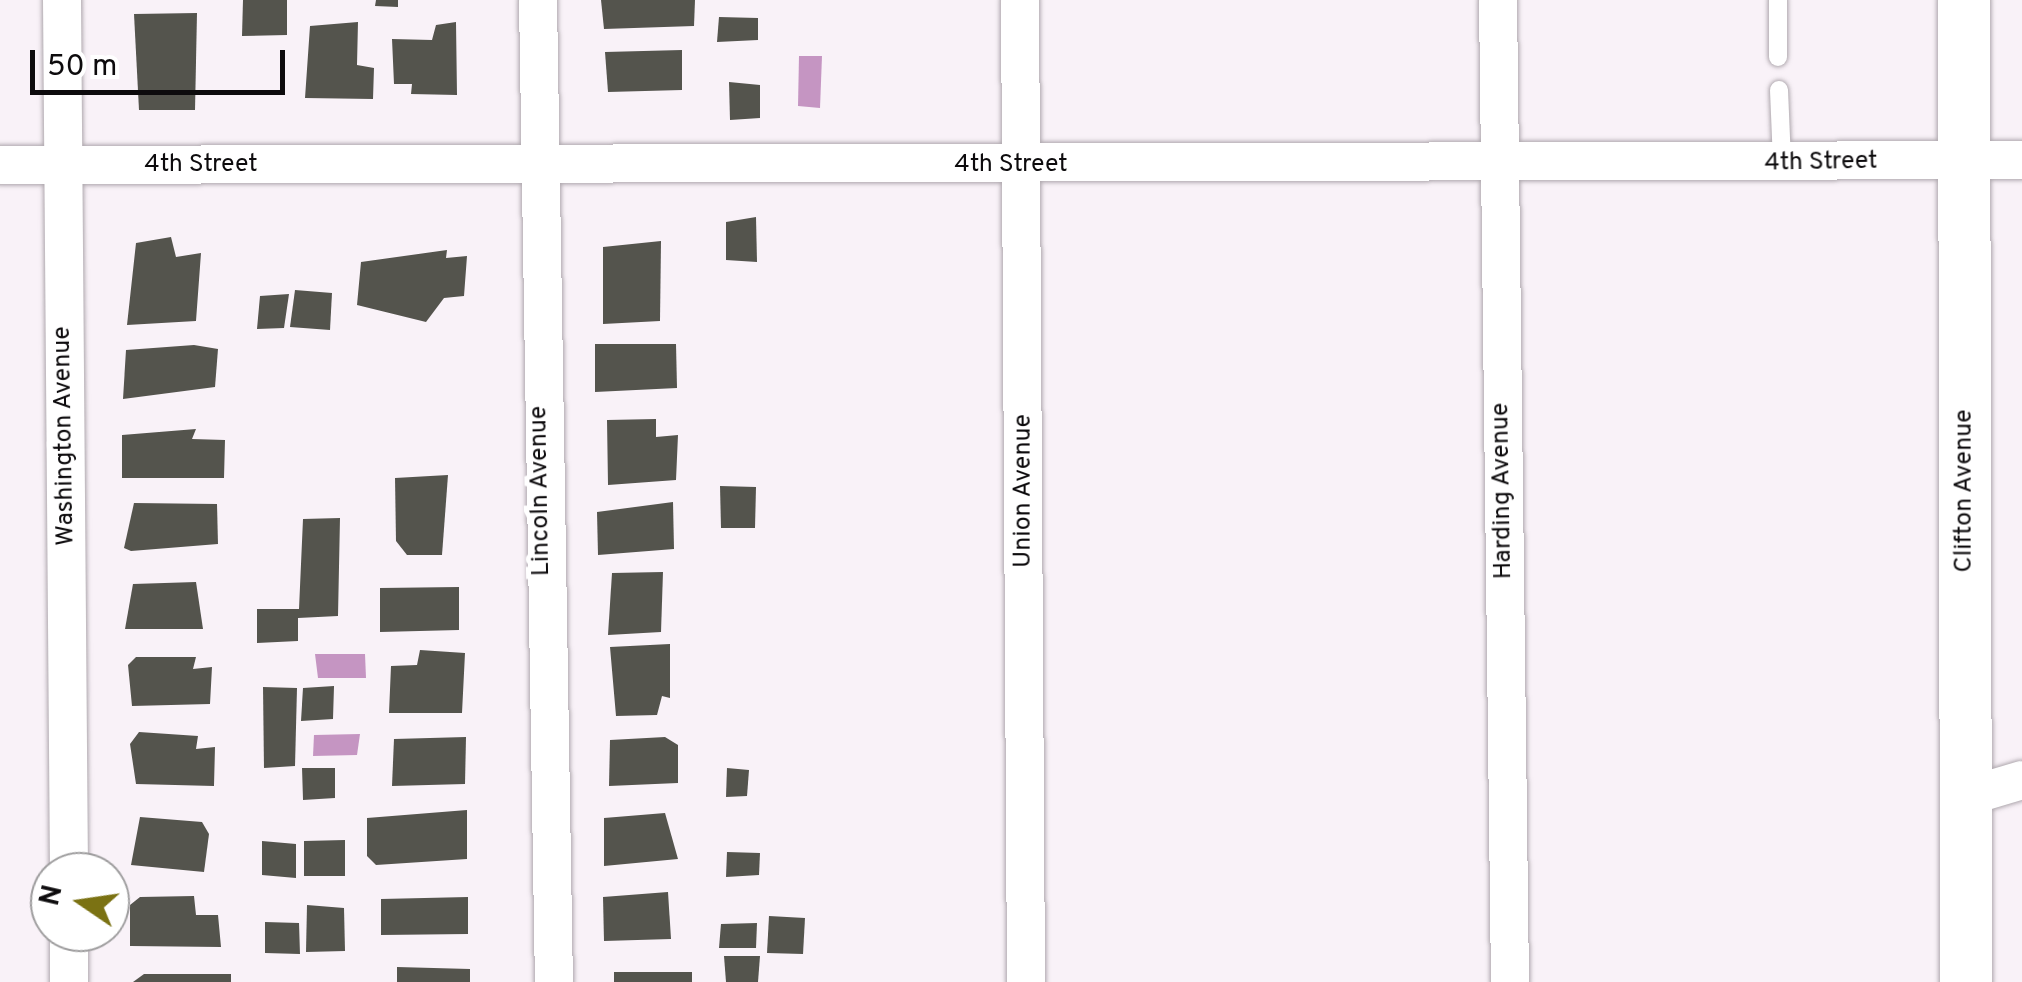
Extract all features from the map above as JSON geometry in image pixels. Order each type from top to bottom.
[{"type":"main road","name":"Clifton Avenue","points":[[1964,0],[1966,982]]},
{"type":"street","name":"Washington Avenue","points":[[62,0],[68,852]]},
{"type":"street","name":"Lincoln Avenue","points":[[538,0],[554,982]]},
{"type":"street","name":"Union Avenue","points":[[1020,0],[1026,982]]},
{"type":"street","name":"Harding Avenue","points":[[1498,0],[1510,982]]},
{"type":"street","name":"4th Street","points":[[0,165],[538,168],[1022,164],[1499,168],[2022,160]]},
{"type":"street","points":[[1965,798],[2022,780]]},
{"type":"street","points":[[69,952],[69,982]]},
{"type":"lane","points":[[1778,0],[1778,57]]},
{"type":"lane","points":[[1779,90],[1782,163]]},
{"type":"shaded area","points":[[799,56],[822,56],[820,108],[798,106]]},
{"type":"shaded area","points":[[315,654],[365,654],[366,678],[318,678]]},
{"type":"shaded area","points":[[360,734],[357,755],[313,756],[314,735]]},
{"type":"building","points":[[243,0],[287,0],[287,35],[242,36]]},
{"type":"building","points":[[376,0],[398,0],[398,7],[375,6]]},
{"type":"building","points":[[601,0],[695,0],[694,26],[604,29]]},
{"type":"building","points":[[197,13],[195,110],[139,110],[134,14]]},
{"type":"building","points":[[719,17],[758,18],[758,40],[717,42]]},
{"type":"building","points":[[358,22],[357,65],[374,68],[373,99],[305,98],[310,26]]},
{"type":"building","points":[[456,22],[457,95],[411,94],[412,84],[394,84],[392,39],[432,40],[436,25]]},
{"type":"building","points":[[682,50],[682,90],[608,92],[605,52]]},
{"type":"building","points":[[729,82],[760,85],[760,118],[730,120]]},
{"type":"building","points":[[756,217],[757,262],[726,260],[726,222]]},
{"type":"building","points":[[171,237],[176,257],[201,253],[196,321],[127,325],[136,243]]},
{"type":"building","points":[[661,241],[660,321],[603,324],[603,247]]},
{"type":"building","points":[[447,250],[446,258],[467,256],[464,296],[444,298],[426,322],[357,305],[361,262]]},
{"type":"building","points":[[295,290],[332,293],[330,330],[290,327]]},
{"type":"building","points":[[289,294],[284,328],[257,329],[260,296]]},
{"type":"building","points":[[595,344],[676,344],[677,388],[595,392]]},
{"type":"building","points":[[194,345],[218,349],[215,387],[123,399],[126,350]]},
{"type":"building","points":[[656,419],[656,437],[678,435],[676,480],[608,485],[607,420]]},
{"type":"building","points":[[196,429],[192,439],[225,440],[224,478],[122,478],[122,435]]},
{"type":"building","points":[[448,475],[442,555],[407,555],[396,541],[395,478]]},
{"type":"building","points":[[720,486],[756,487],[755,528],[721,528]]},
{"type":"building","points":[[673,502],[674,549],[598,555],[597,512]]},
{"type":"building","points":[[134,503],[217,504],[218,544],[131,551],[124,548]]},
{"type":"building","points":[[340,518],[338,616],[298,618],[298,641],[257,643],[257,609],[299,609],[303,519]]},
{"type":"building","points":[[663,572],[661,632],[608,635],[612,573]]},
{"type":"building","points":[[196,582],[203,629],[125,629],[133,584]]},
{"type":"building","points":[[459,587],[459,630],[380,632],[380,588]]},
{"type":"building","points":[[670,644],[670,698],[662,696],[657,715],[616,716],[610,647]]},
{"type":"building","points":[[420,650],[465,653],[462,713],[389,713],[391,666],[417,665]]},
{"type":"building","points":[[136,657],[196,657],[193,669],[212,667],[210,704],[132,706],[128,665]]},
{"type":"building","points":[[334,686],[333,719],[301,721],[303,688]]},
{"type":"building","points":[[263,687],[297,688],[295,766],[264,768]]},
{"type":"building","points":[[139,732],[198,736],[196,749],[215,747],[214,786],[136,784],[130,744]]},
{"type":"building","points":[[466,737],[465,784],[392,786],[394,739]]},
{"type":"building","points":[[665,737],[678,745],[678,783],[609,786],[610,740]]},
{"type":"building","points":[[302,768],[335,768],[335,798],[303,800]]},
{"type":"building","points":[[727,768],[749,770],[747,796],[726,797]]},
{"type":"building","points":[[467,810],[467,859],[376,865],[367,856],[367,818]]},
{"type":"building","points":[[665,813],[678,859],[604,866],[604,818]]},
{"type":"building","points":[[140,817],[202,822],[209,834],[204,872],[131,865]]},
{"type":"building","points":[[345,840],[345,876],[304,876],[304,841]]},
{"type":"building","points":[[262,841],[296,844],[296,878],[262,875]]},
{"type":"building","points":[[727,852],[760,853],[759,875],[726,877]]},
{"type":"building","points":[[668,892],[671,939],[604,941],[603,897]]},
{"type":"building","points":[[194,896],[196,915],[218,915],[221,947],[130,946],[130,905],[140,897]]},
{"type":"building","points":[[468,897],[468,934],[381,935],[381,899]]},
{"type":"building","points":[[307,905],[344,908],[345,951],[306,952]]},
{"type":"building","points":[[769,916],[805,918],[803,954],[767,953]]},
{"type":"building","points":[[265,922],[299,923],[300,954],[265,953]]},
{"type":"building","points":[[757,923],[756,948],[719,948],[721,924]]},
{"type":"building","points":[[724,956],[760,956],[758,982],[726,982]]},
{"type":"building","points":[[397,967],[470,969],[470,982],[397,982]]},
{"type":"building","points":[[614,972],[692,972],[692,982],[614,982]]},
{"type":"building","points":[[144,974],[231,974],[231,982],[133,982]]}]
